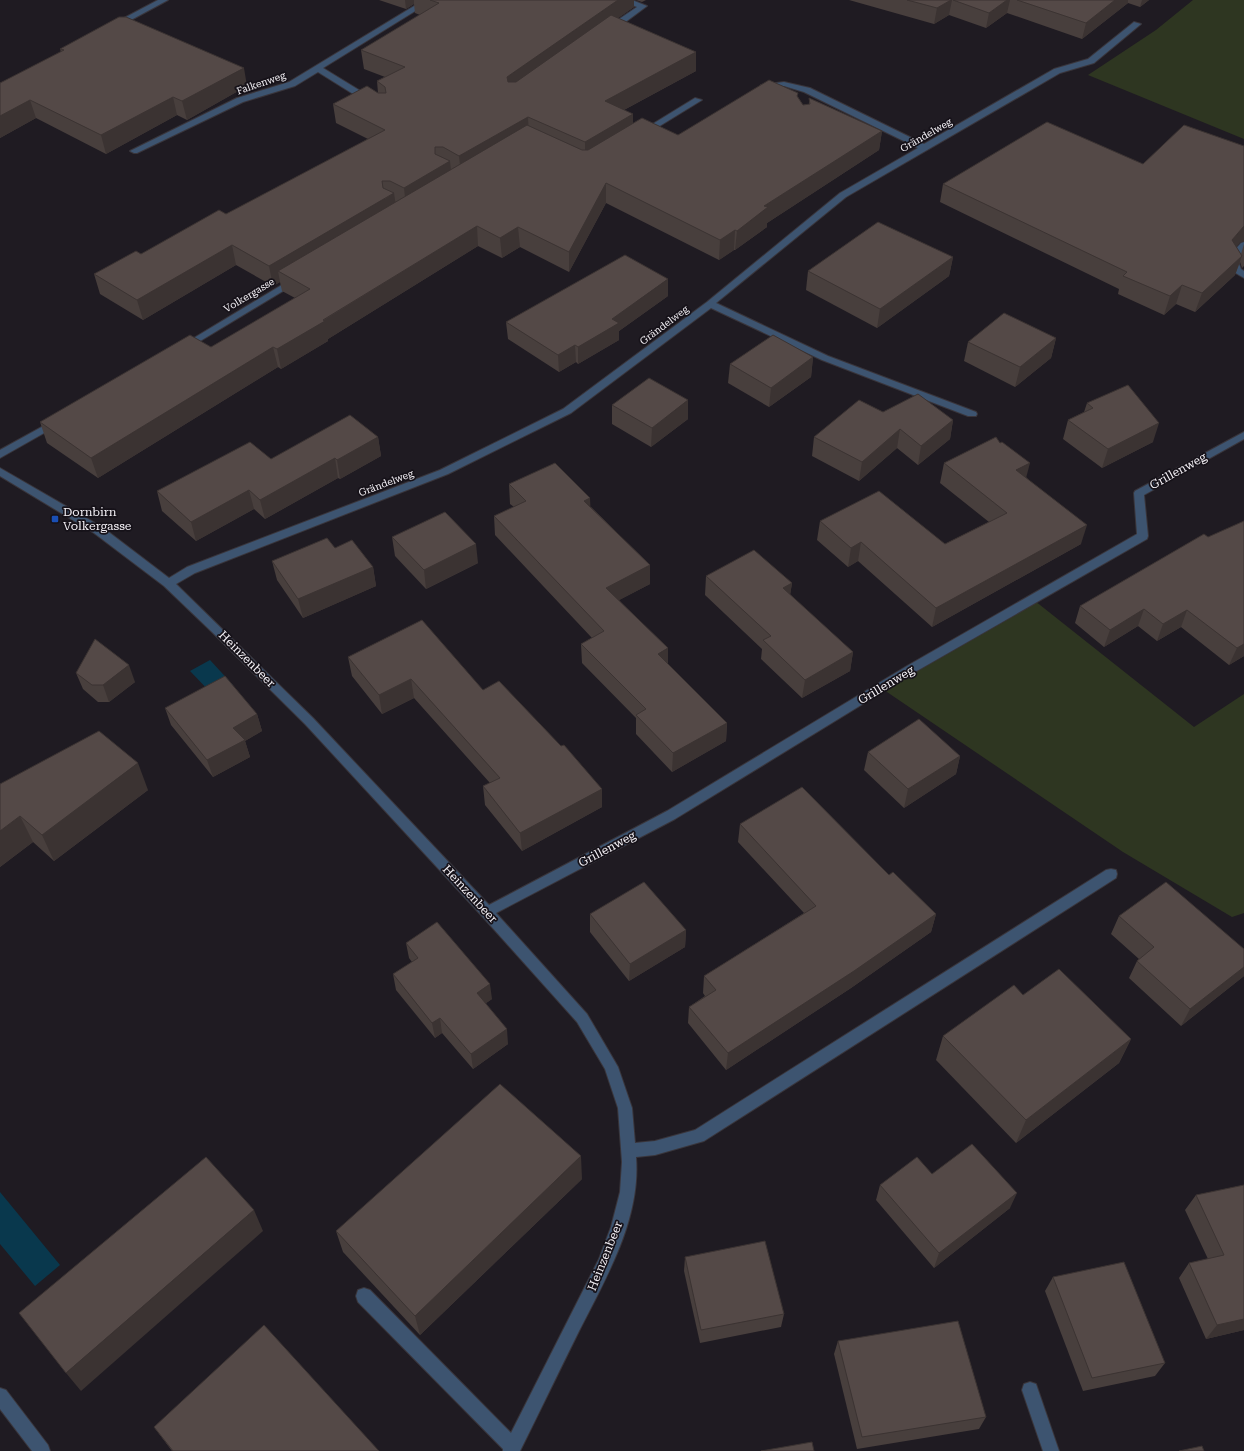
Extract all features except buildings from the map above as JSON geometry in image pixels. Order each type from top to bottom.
[{"type":"street","points":[[108,28],[164,0]]},
{"type":"street","name":"Falkenweg","points":[[134,151],[240,100],[292,84],[429,0]]},
{"type":"street","points":[[604,34],[643,6],[625,0]]},
{"type":"street","name":"Grändelweg","points":[[168,583],[191,570],[444,472],[567,411],[710,304],[843,195],[1057,71],[1091,61],[1136,24]]},
{"type":"street","points":[[317,68],[378,106]]},
{"type":"street","points":[[757,95],[758,91],[766,86],[784,84],[799,87],[827,99],[925,148]]},
{"type":"street","points":[[814,107],[827,99]]},
{"type":"street","points":[[631,139],[698,100]]},
{"type":"street","points":[[1244,245],[1232,259],[1238,270],[1244,275]]},
{"type":"street","name":"Volkergasse","points":[[175,352],[302,276]]},
{"type":"street","points":[[710,304],[825,358],[972,414]]},
{"type":"street","points":[[0,455],[63,418]]},
{"type":"street","name":"Grillenweg","points":[[487,912],[671,815],[911,669],[1143,536],[1139,493],[1244,435]]},
{"type":"street","name":"Heinzenbeer","points":[[0,471],[98,530],[168,583],[309,721],[487,912],[582,1018],[611,1067],[625,1108],[630,1162],[627,1192],[619,1227],[605,1263],[512,1449]]},
{"type":"street","points":[[628,1151],[655,1148],[699,1136],[1111,874]]},
{"type":"street","points":[[364,1296],[512,1449]]},
{"type":"street","points":[[1030,1390],[1051,1451]]},
{"type":"street","points":[[0,1396],[42,1451]]},
{"type":"green space","points":[[1193,0],[1244,0],[1244,139],[1088,75],[1156,30]]},
{"type":"green space","points":[[1035,601],[1194,727],[1244,694],[1244,913],[1232,917],[1123,852],[884,690]]},
{"type":"water","points":[[210,660],[233,685],[214,696],[190,671]]},
{"type":"water","points":[[0,1192],[60,1265],[35,1286],[0,1244]]},
{"type":"place","name":"Dornbirn Volkergasse","points":[[55,519]]}]
